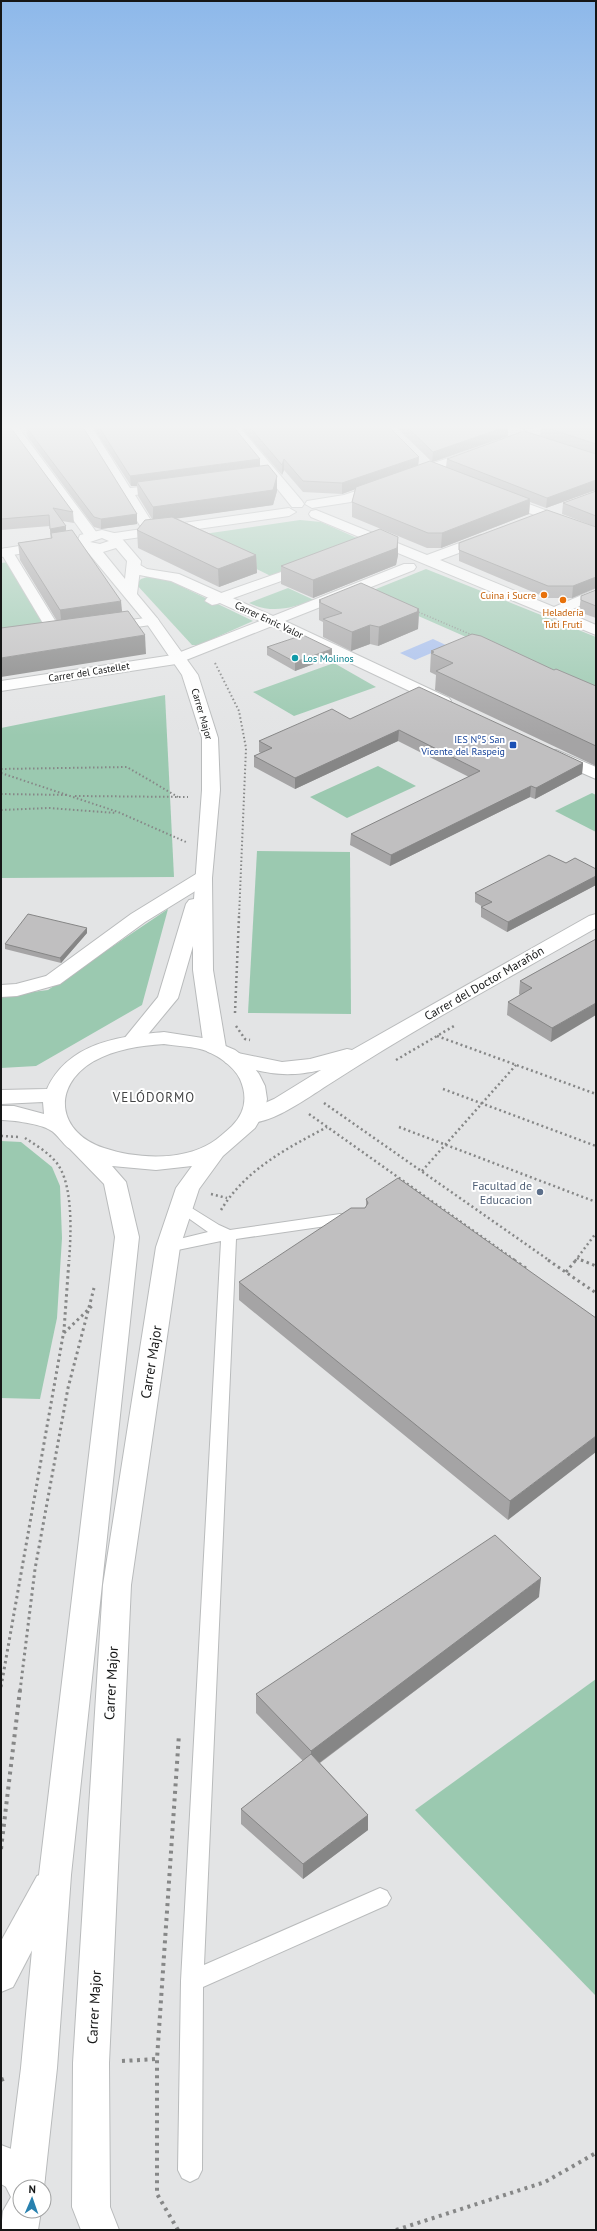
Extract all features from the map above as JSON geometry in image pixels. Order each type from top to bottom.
[{"type":"street","name":"Carrer Major","points":[[72,528],[80,542],[130,595],[152,621],[176,659],[190,675],[210,738],[210,798],[203,878],[203,970],[224,1053]]},
{"type":"street","points":[[149,528],[151,532]]},
{"type":"street","points":[[57,635],[4,552],[80,542],[109,546],[115,539],[174,528]]},
{"type":"street","points":[[355,528],[427,560],[596,630]]},
{"type":"street","points":[[581,528],[596,534]]},
{"type":"street","points":[[427,560],[496,534]]},
{"type":"street","points":[[115,539],[134,561],[135,566],[130,595]]},
{"type":"street","points":[[360,548],[381,540]]},
{"type":"street","points":[[218,599],[317,564]]},
{"type":"street","name":"Carrer Enric Valor","points":[[135,566],[139,571],[145,573],[174,577],[218,599],[354,658],[460,709]]},
{"type":"street","name":"Carrer del Castellet","points":[[1,686],[176,659],[409,567]]},
{"type":"street","points":[[555,612],[596,593]]},
{"type":"street","points":[[93,629],[152,621]]},
{"type":"street","points":[[43,637],[72,633]]},
{"type":"street","points":[[545,750],[596,774]]},
{"type":"street","points":[[1,991],[17,990],[53,980],[138,918],[203,878]]},
{"type":"street","name":"Carrer Major","points":[[133,1040],[168,998],[203,878]]},
{"type":"street","name":"Carrer del Doctor Marañón","points":[[373,1046],[596,920]]},
{"type":"street","points":[[20,2179],[39,2068],[55,1875],[127,1237],[115,1182],[59,1125],[53,1107],[54,1095],[57,1087],[72,1067],[95,1052],[133,1040],[164,1038],[193,1041],[224,1053],[274,1068],[290,1068],[330,1061],[373,1046]]},
{"type":"street","points":[[252,1117],[298,1095],[373,1046]]},
{"type":"street","points":[[80,1146],[111,1160],[148,1164],[180,1161],[215,1150],[245,1127],[252,1117],[257,1100],[251,1076],[224,1053]]},
{"type":"street","points":[[1,1096],[54,1095]]},
{"type":"street","points":[[5,1122],[14,1113],[59,1125]]},
{"type":"street","name":"Carrer Major","points":[[100,2230],[91,2207],[91,2063],[117,1584],[168,1247],[188,1188],[215,1150]]},
{"type":"street","points":[[1,1975],[30,1924],[55,1875]]},
{"type":"street","points":[[18,2219],[18,2230]]},
{"type":"lane","points":[[182,1207],[214,1229],[229,1235]]},
{"type":"lane","points":[[168,1247],[213,1236],[340,1219],[359,1221]]},
{"type":"lane","points":[[190,2170],[192,1981],[229,1235]]},
{"type":"lane","points":[[192,1981],[380,1898]]},
{"type":"path","points":[[409,608],[474,636]]},
{"type":"path","points":[[214,663],[239,711],[246,748],[235,1015]]},
{"type":"path","points":[[1,769],[127,767],[179,797]]},
{"type":"path","points":[[1,773],[73,796],[155,827],[205,852]]},
{"type":"path","points":[[1,794],[210,798]]},
{"type":"path","points":[[1,810],[50,808],[121,814]]},
{"type":"path","points":[[235,1023],[245,1039],[263,1045],[274,1068]]},
{"type":"path","points":[[436,1036],[596,1094]]},
{"type":"path","points":[[422,1170],[516,1065]]},
{"type":"path","points":[[443,1089],[596,1146]]},
{"type":"path","points":[[298,1095],[332,1107],[596,1293]]},
{"type":"path","points":[[298,1095],[302,1109],[532,1272]]},
{"type":"path","points":[[1,1132],[5,1122]]},
{"type":"path","points":[[399,1126],[596,1202]]},
{"type":"path","points":[[1,1136],[26,1138],[47,1153],[60,1168],[66,1186],[71,1235],[64,1334],[1,1687]]},
{"type":"path","points":[[566,1272],[596,1233]]},
{"type":"path","points":[[577,1258],[596,1266]]},
{"type":"path","points":[[1,1849],[35,1569],[68,1388],[96,1280]]},
{"type":"path","points":[[64,1334],[95,1304]]},
{"type":"path","points":[[157,2059],[157,2194],[178,2230]]},
{"type":"path","points":[[396,2230],[545,2182],[596,2153]]},
{"type":"green space","points":[[244,528],[335,528],[377,547],[281,581],[190,536]]},
{"type":"green space","points":[[9,562],[53,634],[1,641],[1,563]]},
{"type":"green space","points":[[426,569],[596,637],[596,694],[366,593]]},
{"type":"green space","points":[[150,576],[164,578],[253,621],[199,645],[192,645],[136,584],[141,579]]},
{"type":"green space","points":[[288,588],[314,600],[282,609],[266,608],[249,603]]},
{"type":"green space","points":[[334,663],[376,687],[294,716],[253,692]]},
{"type":"green space","points":[[165,695],[174,877],[1,878],[1,728]]},
{"type":"green space","points":[[378,766],[416,786],[347,818],[310,797]]},
{"type":"green space","points":[[592,793],[596,795],[596,832],[555,811]]},
{"type":"green space","points":[[257,851],[350,852],[351,1014],[248,1013]]},
{"type":"green space","points":[[168,909],[142,1005],[36,1066],[1,1068],[1,996],[48,990]]},
{"type":"green space","points":[[1,1141],[21,1142],[52,1167],[60,1186],[62,1238],[57,1318],[40,1399],[1,1398]]},
{"type":"green space","points":[[596,1679],[596,1996],[415,1810]]},
{"type":"water","points":[[433,639],[448,646],[415,660],[400,653]]},
{"type":"building","points":[[139,528],[197,528],[256,555],[218,569],[137,530]]},
{"type":"building","points":[[416,528],[455,528],[442,533],[428,533]]},
{"type":"building","points":[[499,528],[596,528],[596,577],[573,586],[548,586],[459,550],[459,543]]},
{"type":"building","points":[[380,529],[398,537],[397,548],[313,580],[281,566]]},
{"type":"building","points":[[72,530],[121,601],[60,610],[18,543],[52,538],[51,533]]},
{"type":"building","points":[[361,583],[419,609],[417,610],[419,611],[379,627],[370,625],[352,632],[323,619],[342,613],[319,602],[321,601],[319,600]]},
{"type":"building","points":[[596,590],[596,606],[581,600],[581,596]]},
{"type":"building","points":[[128,611],[145,635],[1,658],[1,628]]},
{"type":"building","points":[[472,634],[481,636],[554,670],[556,669],[596,686],[596,746],[436,671],[453,663],[431,653],[434,652],[431,651]]},
{"type":"building","points":[[303,635],[332,649],[295,662],[267,647]]},
{"type":"building","points":[[419,687],[583,763],[536,788],[531,786],[391,855],[351,834],[480,771],[399,730],[295,778],[254,756],[272,748],[259,741],[332,709],[350,719]]},
{"type":"building","points":[[549,855],[566,863],[575,858],[596,869],[596,876],[508,922],[481,907],[492,902],[475,893]]},
{"type":"building","points":[[28,914],[87,928],[60,958],[5,944]]},
{"type":"building","points":[[596,939],[596,1003],[552,1028],[508,1002],[532,988],[520,981]]},
{"type":"building","points":[[398,1178],[596,1318],[596,1436],[510,1501],[239,1282],[351,1208],[365,1208],[368,1203],[366,1199]]},
{"type":"building","points":[[495,1535],[541,1578],[311,1751],[256,1694]]},
{"type":"building","points":[[311,1754],[368,1815],[303,1864],[241,1809]]},
{"type":"place","name":"Cuina i Sucre","points":[[544,595]]},
{"type":"place","name":"Heladería Tuti Fruti","points":[[563,600]]},
{"type":"place","name":"Los Molinos","points":[[295,658]]},
{"type":"place","name":"IES Nº5 San Vicente del Raspeig","points":[[513,745]]},
{"type":"place","name":"Facultad de Educacion","points":[[540,1192]]},
{"type":"district","name":"VELÓDORMO","points":[[154,1097]]}]
